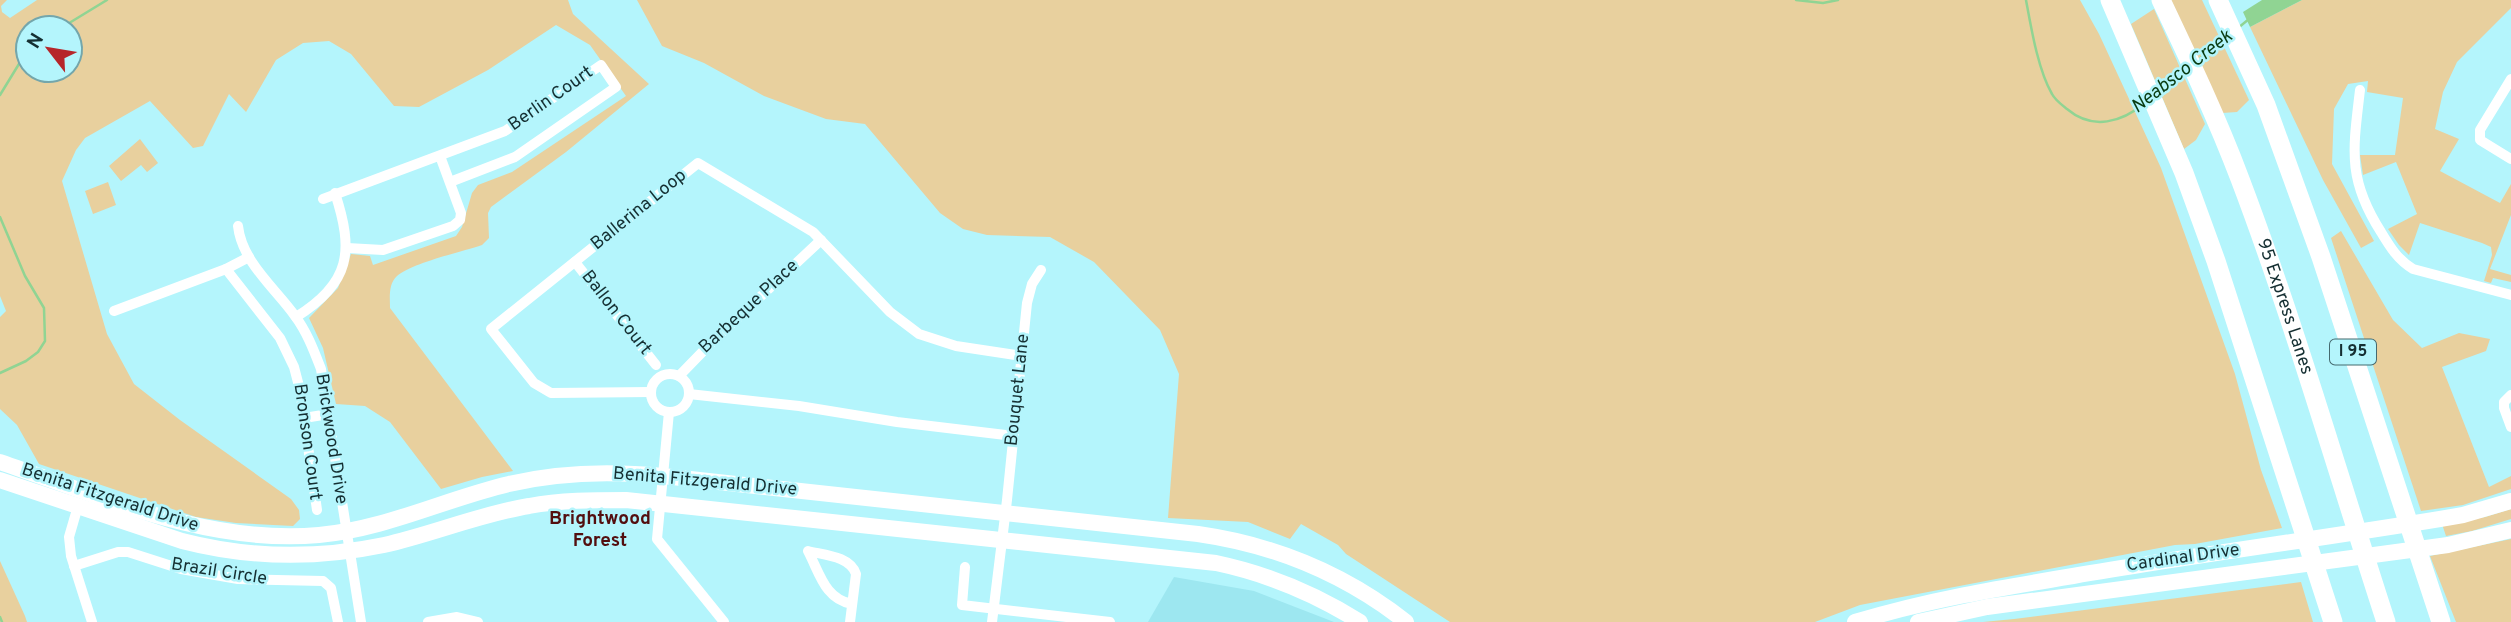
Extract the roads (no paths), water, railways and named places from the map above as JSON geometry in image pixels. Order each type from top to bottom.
[{"type":"highway","points":[[2095,0],[2121,37]]},
{"type":"highway","points":[[2110,0],[2121,37],[2175,153],[2216,261],[2333,622]]},
{"type":"highway","name":"I 95","points":[[2218,0],[2257,84],[2344,322],[2441,622]]},
{"type":"highway","name":"95 Express Lanes","points":[[2161,1],[2213,113],[2266,250],[2384,616]]},
{"type":"main road","name":"Benita Fitzgerald Drive","points":[[0,462],[159,516],[210,529],[262,536],[293,537],[345,532],[384,523],[508,484],[534,479],[615,473],[1198,534],[1271,549],[1295,558],[1342,580],[1406,622]]},
{"type":"main road","name":"Benita Fitzgerald Drive","points":[[0,480],[143,529],[211,548],[276,554],[348,551],[422,535],[528,506],[584,500],[661,502],[1191,560],[1239,568],[1291,585],[1332,604],[1360,622]]},
{"type":"main road","name":"Cardinal Drive","points":[[1856,622],[1924,603],[2005,587],[2187,556],[2273,546],[2440,519],[2511,501]]},
{"type":"main road","name":"Cardinal Drive","points":[[1918,622],[1987,607],[2448,545],[2511,530]]},
{"type":"street","name":"Berlin Court","points":[[323,199],[505,131],[601,65],[616,87],[515,156],[450,182]]},
{"type":"street","points":[[2511,79],[2480,130],[2480,140],[2511,159]]},
{"type":"street","points":[[2360,90],[2354,136],[2356,181],[2367,208],[2393,252],[2411,267],[2511,295]]},
{"type":"street","points":[[347,248],[383,250],[453,226],[460,220],[461,213],[440,156]]},
{"type":"street","name":"Ballerina Loop","points":[[651,392],[551,393],[534,383],[491,329],[698,163],[807,228],[896,318],[919,334],[956,346],[1022,356]]},
{"type":"street","points":[[296,317],[320,300],[342,269],[347,248],[344,224],[335,193]]},
{"type":"street","name":"Brickwood Drive","points":[[238,226],[239,236],[249,257],[296,317],[311,343],[321,369],[360,622]]},
{"type":"street","name":"Barbeque Place","points":[[679,376],[821,240]]},
{"type":"street","points":[[114,311],[226,270],[249,257]]},
{"type":"street","name":"Ballon Court","points":[[575,262],[656,365]]},
{"type":"street","name":"Bronson Court","points":[[226,270],[276,332],[288,352],[298,381],[317,510]]},
{"type":"street","name":"Bouquet Lane","points":[[992,622],[1030,291],[1041,270]]},
{"type":"street","points":[[663,375],[679,376],[687,384],[689,394],[682,408],[669,412],[656,405],[651,392],[654,382],[663,375]]},
{"type":"street","points":[[689,394],[799,406],[897,422],[1014,436]]},
{"type":"street","points":[[2511,395],[2506,398],[2504,408],[2511,427]]},
{"type":"street","points":[[669,412],[657,540],[724,622]]},
{"type":"street","points":[[304,418],[329,414]]},
{"type":"street","points":[[78,506],[69,537],[74,566],[92,622]]},
{"type":"street","points":[[850,622],[856,574],[852,565],[844,560],[808,551],[831,595],[852,604]]},
{"type":"street","name":"Brazil Circle","points":[[74,566],[118,552],[214,575],[267,581],[323,581],[331,588],[338,622]]},
{"type":"street","points":[[965,567],[962,605],[1110,622]]},
{"type":"street","points":[[428,622],[457,617],[478,622]]},
{"type":"waterway","name":"Neabsco Creek","points":[[84,14],[107,0]]},
{"type":"waterway","name":"Neabsco Creek","points":[[1796,0],[1823,3],[1838,0]]},
{"type":"waterway","name":"Neabsco Creek","points":[[2026,0],[2043,73],[2052,94],[2061,104],[2077,116],[2097,122],[2117,119],[2145,103]]},
{"type":"waterway","name":"Neabsco Creek","points":[[2238,28],[2249,19]]},
{"type":"waterway","name":"Neabsco Creek","points":[[2197,61],[2227,37]]},
{"type":"waterway","name":"Neabsco Creek","points":[[2159,92],[2186,70]]},
{"type":"waterway","name":"Neabsco Creek","points":[[0,95],[14,72]]},
{"type":"waterway","name":"Neabsco Creek","points":[[0,217],[25,276],[44,308],[45,341],[38,352],[26,361],[0,373]]},
{"type":"waterway","name":"Neabsco Creek","points":[[0,617],[2,622]]},
{"type":"district","name":"Brightwood Forest","points":[[600,530]]}]
